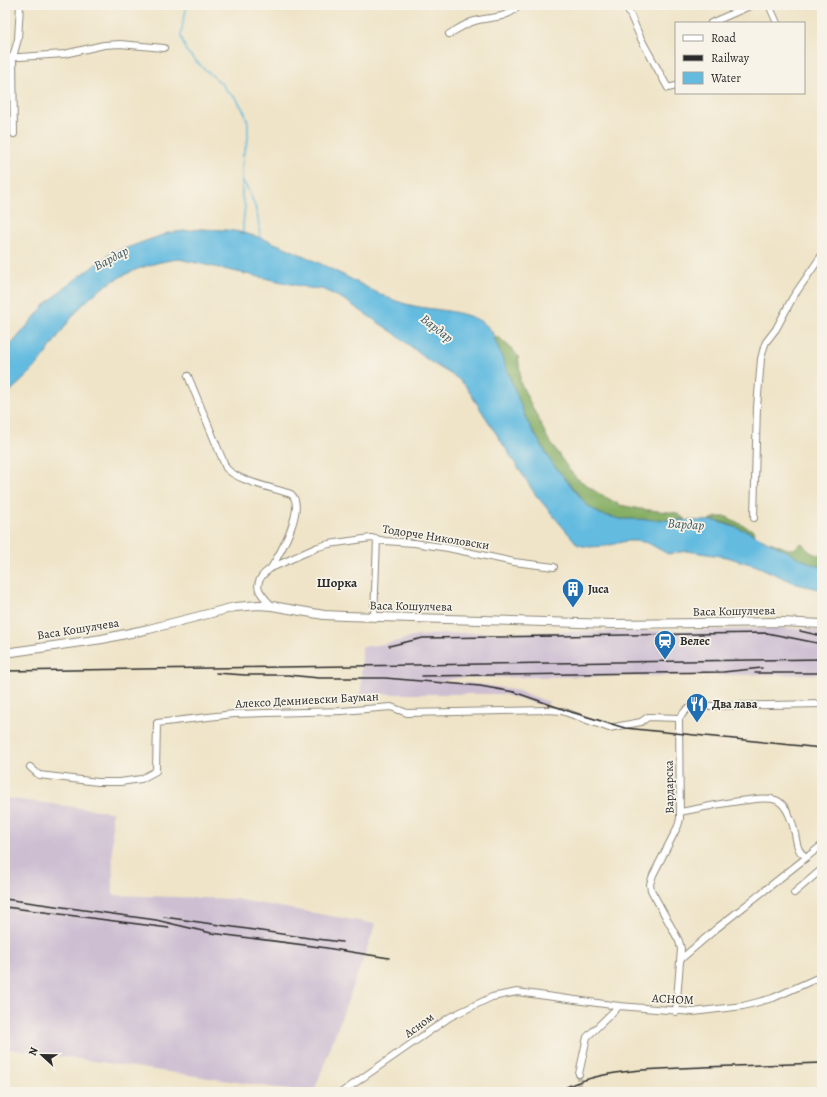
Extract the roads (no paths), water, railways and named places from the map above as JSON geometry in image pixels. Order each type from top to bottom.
[{"type":"main road","name":"Васа Кошулчева","points":[[5,652],[102,639],[149,629],[235,607],[258,605],[324,615],[374,617],[614,624],[781,622],[822,624]]},
{"type":"street","points":[[14,134],[14,57],[18,39],[20,5]]},
{"type":"street","points":[[449,34],[475,21],[509,13],[515,9],[513,5]]},
{"type":"street","points":[[626,5],[641,39],[668,88],[675,86]]},
{"type":"street","points":[[713,22],[752,5]]},
{"type":"street","points":[[769,5],[777,22]]},
{"type":"street","points":[[5,58],[64,54],[104,45],[120,44],[164,48]]},
{"type":"street","points":[[754,518],[757,400],[764,347],[776,329],[792,297],[822,255]]},
{"type":"street","points":[[188,376],[226,468],[248,480],[291,494],[296,500],[292,526],[282,551],[271,568]]},
{"type":"street","name":"Тодорче Николовски","points":[[272,606],[260,594],[258,588],[260,579],[264,572],[318,547],[362,539],[377,539],[420,544],[514,562],[554,567]]},
{"type":"street","points":[[374,617],[377,539]]},
{"type":"street","points":[[679,718],[687,709],[707,706],[822,704]]},
{"type":"street","name":"Алексо Демниевски Бауман","points":[[30,767],[40,775],[49,777],[98,782],[120,782],[141,779],[156,771],[157,723],[234,714],[342,711],[390,706],[407,713],[548,710],[562,711],[609,728],[641,722],[648,717],[679,718]]},
{"type":"street","name":"Вардарска","points":[[676,1012],[681,948],[679,941],[651,890],[650,884],[653,874],[678,826],[680,819],[679,718]]},
{"type":"street","points":[[680,812],[734,801],[758,798],[775,800],[781,804],[792,818],[800,852],[807,857]]},
{"type":"street","points":[[681,959],[717,928],[822,846]]},
{"type":"street","points":[[794,893],[822,869]]},
{"type":"street","name":"АСНОМ","points":[[517,992],[619,1006],[676,1012],[693,1012],[743,1006],[773,998],[822,976]]},
{"type":"street","name":"Асном","points":[[342,1092],[450,1017],[492,997],[517,992]]},
{"type":"street","points":[[579,1074],[587,1037],[619,1006]]},
{"type":"water","name":"Вардар","points":[[201,229],[233,231],[269,241],[296,252],[396,301],[414,306],[467,315],[477,319],[486,325],[492,332],[527,421],[552,463],[587,505],[600,514],[620,519],[716,521],[747,531],[812,564],[822,567],[822,590],[797,584],[757,566],[727,557],[687,551],[668,554],[648,543],[637,541],[626,541],[606,546],[589,547],[578,545],[535,494],[465,385],[457,378],[429,361],[394,333],[343,299],[322,289],[309,288],[179,259],[150,265],[110,283],[86,301],[76,312],[34,369],[5,396],[5,352],[44,306],[64,288],[110,254],[168,233]]},
{"type":"waterway","points":[[185,5],[186,11],[181,36],[186,51],[236,98],[245,113],[248,123],[248,140],[243,155],[242,168],[242,197],[245,206],[243,233]]},
{"type":"waterway","points":[[242,180],[256,208],[260,239]]},
{"type":"tunnel","points":[[579,1074],[579,1091]]},
{"type":"railway","points":[[800,631],[822,636]]},
{"type":"railway","points":[[389,646],[423,638],[767,633],[817,643]]},
{"type":"railway","points":[[5,671],[822,659]]},
{"type":"railway","points":[[422,676],[723,672],[762,668]]},
{"type":"railway","points":[[216,673],[288,675],[319,678],[385,678],[480,686],[514,692],[571,712],[625,728],[822,748]]},
{"type":"railway","points":[[755,673],[822,673]]},
{"type":"railway","points":[[5,899],[156,920],[211,933],[320,947],[389,958]]},
{"type":"railway","points":[[5,907],[169,928]]},
{"type":"railway","points":[[164,917],[342,942]]},
{"type":"railway","points":[[557,1092],[590,1078],[628,1071],[667,1068],[822,1063]]},
{"type":"place","name":"Juca","points":[[573,608]]},
{"type":"place","name":"Велес","points":[[665,660]]},
{"type":"place","name":"Два лава","points":[[697,724]]},
{"type":"district","name":"Шорка","points":[[337,582]]}]
